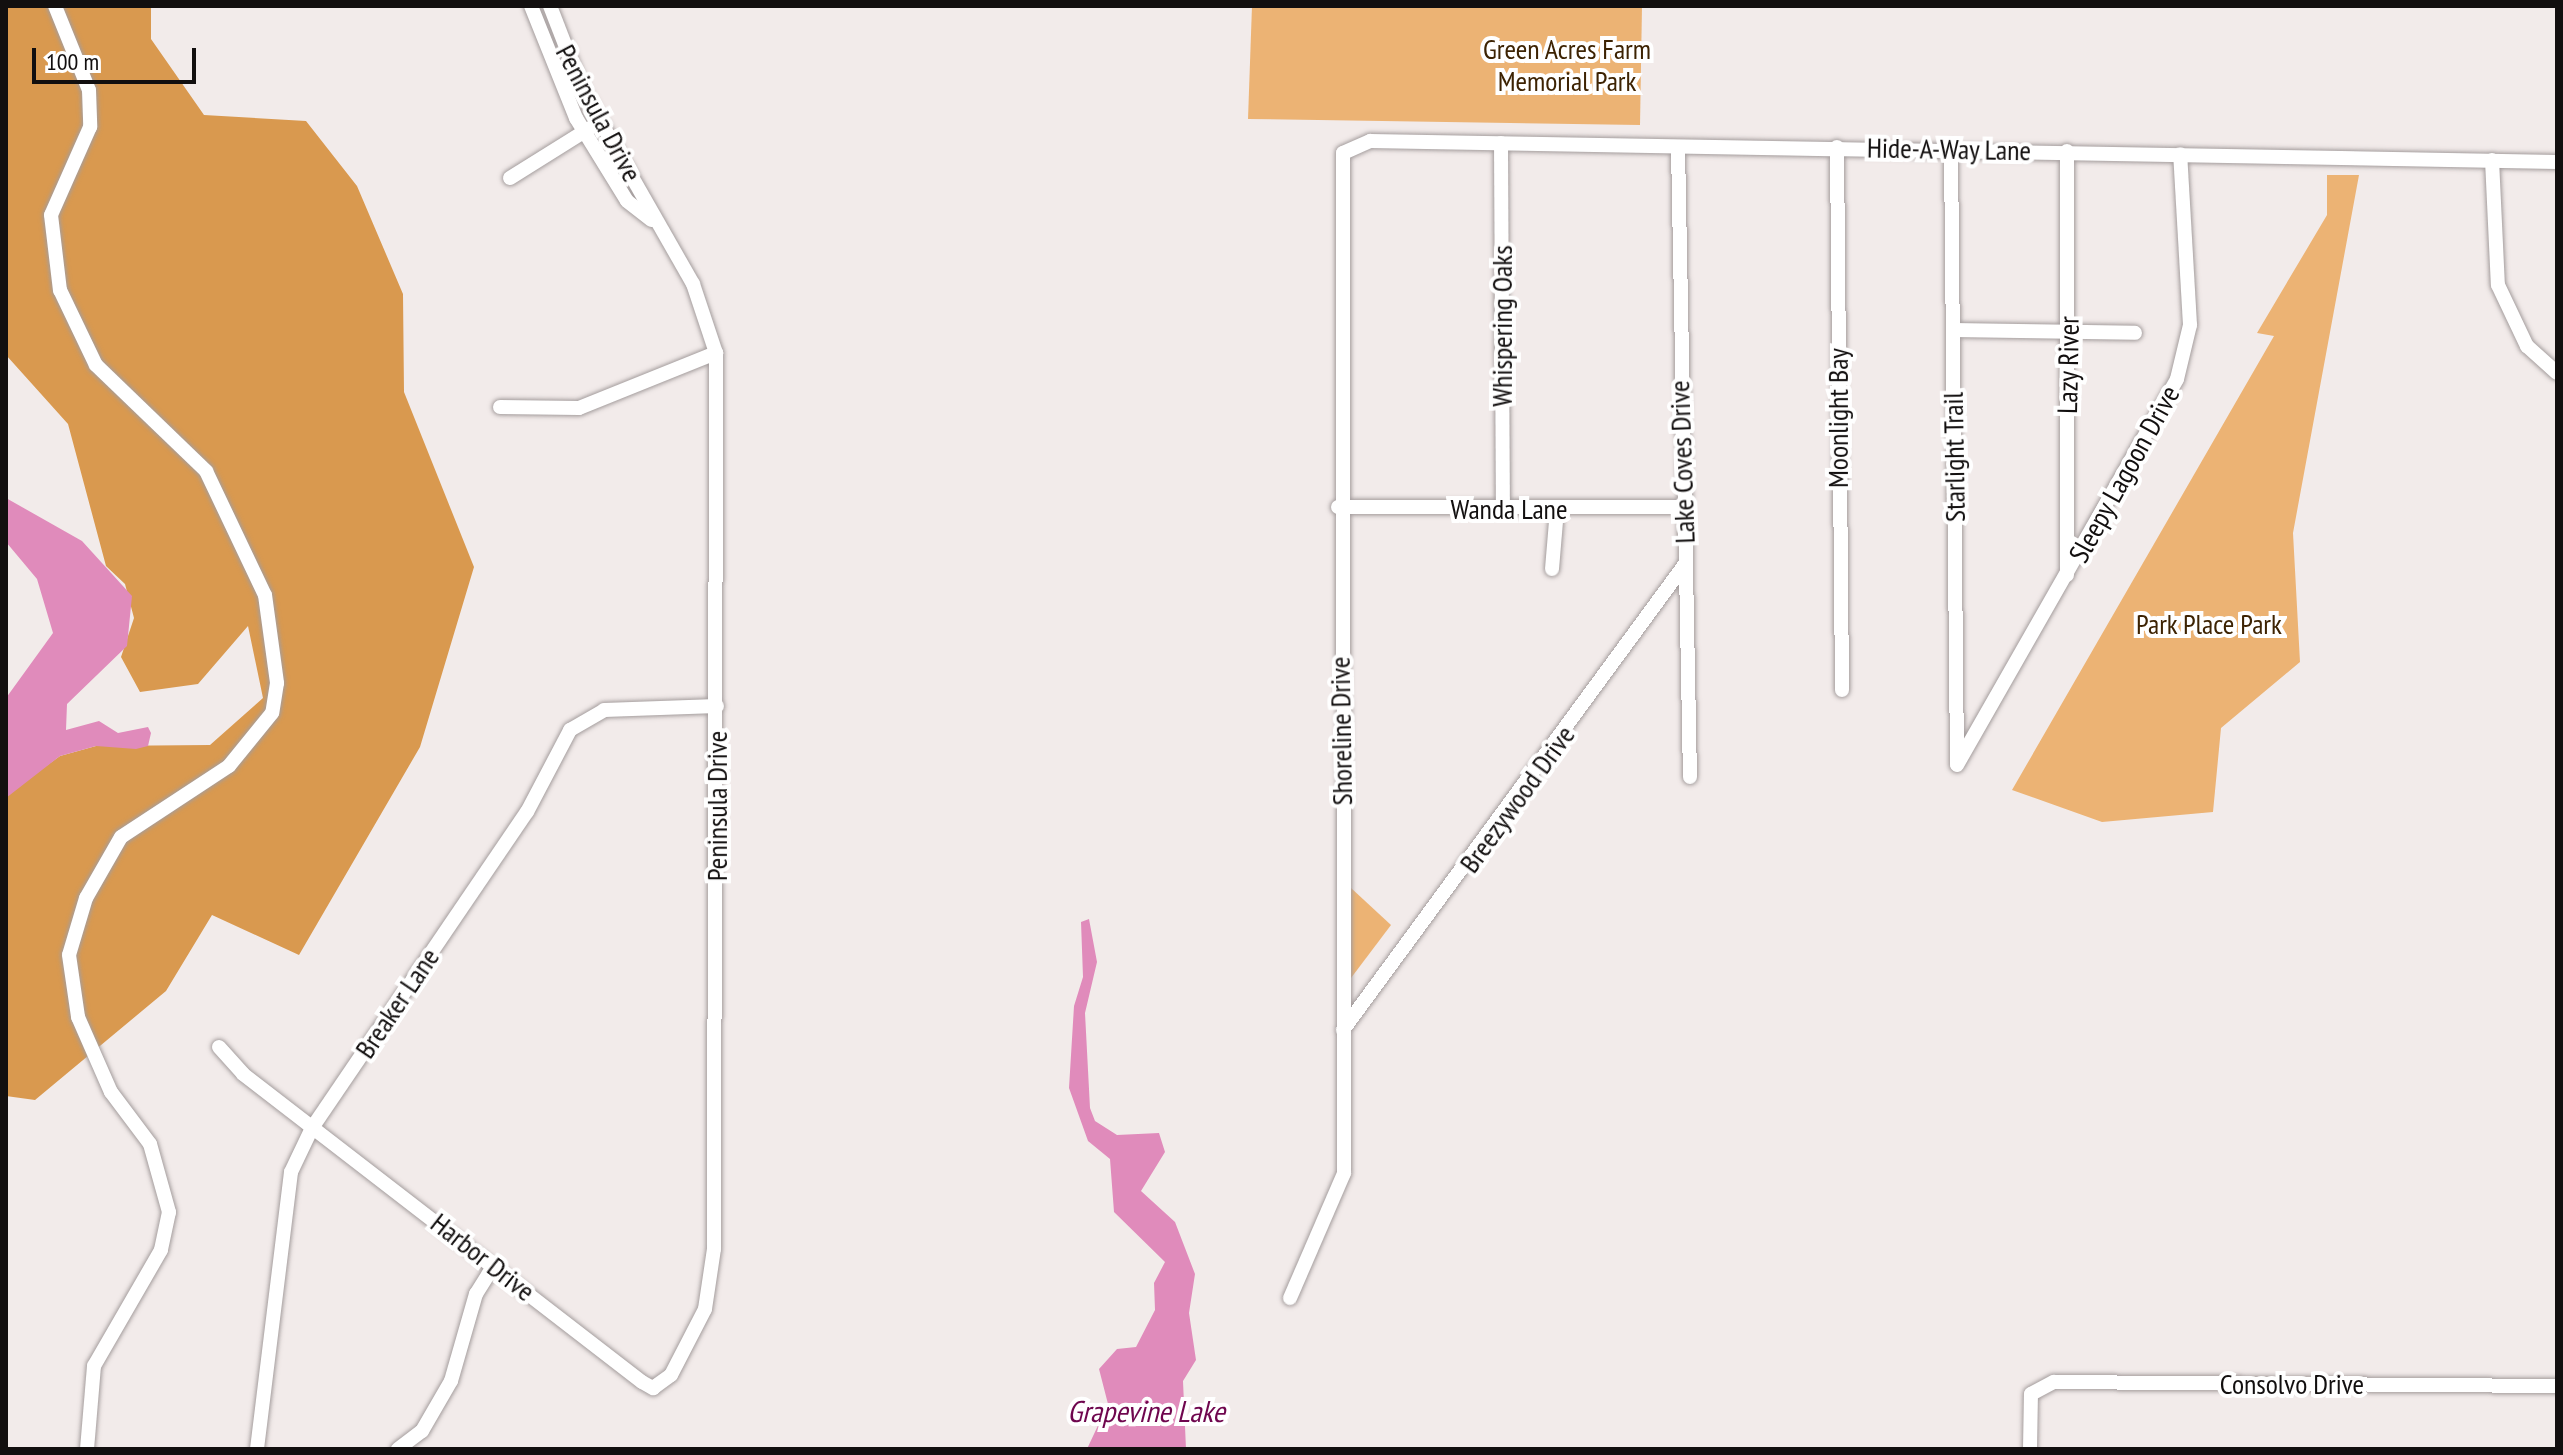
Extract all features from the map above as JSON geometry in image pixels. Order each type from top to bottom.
[{"type":"street","points":[[55,6],[89,90],[90,127],[51,215],[60,290],[96,365],[206,471],[265,595],[277,683],[272,713],[229,766],[121,837],[86,898],[69,955],[78,1017],[100,1071],[150,1144],[169,1212],[161,1250],[94,1366],[87,1449]]},
{"type":"street","name":"Peninsula Drive","points":[[531,6],[585,132],[627,201],[651,220]]},
{"type":"street","name":"Peninsula Drive","points":[[550,6],[599,120],[651,220],[693,284],[716,353],[717,706],[711,1291],[671,1375],[653,1388]]},
{"type":"street","points":[[510,178],[585,132],[599,120]]},
{"type":"street","name":"Hide-A-Way Lane","points":[[1343,153],[1367,141],[2557,162]]},
{"type":"street","name":"Whispering Oaks","points":[[1501,143],[1503,509]]},
{"type":"street","name":"Lake Coves Drive","points":[[1678,147],[1680,507],[1685,564],[1690,777]]},
{"type":"street","name":"Moonlight Bay","points":[[1837,147],[1842,690]]},
{"type":"street","name":"Starlight Trail","points":[[1951,149],[1957,765]]},
{"type":"street","name":"Lazy River","points":[[2067,151],[2067,579]]},
{"type":"street","name":"Shoreline Drive","points":[[1290,1298],[1343,1189],[1338,507],[1343,153]]},
{"type":"street","name":"Sleepy Lagoon Drive","points":[[1957,765],[2067,579],[2177,379],[2187,344],[2180,154]]},
{"type":"street","points":[[2492,160],[2498,285],[2527,346],[2557,373]]},
{"type":"street","points":[[1953,330],[2068,335],[2135,333]]},
{"type":"street","points":[[500,407],[579,408],[716,353]]},
{"type":"street","name":"Wanda Lane","points":[[1338,507],[1680,507]]},
{"type":"street","points":[[1552,569],[1557,509]]},
{"type":"street","name":"Breezywood Drive","points":[[1343,1030],[1685,564]]},
{"type":"street","name":"Breaker Lane","points":[[257,1449],[291,1172],[312,1128],[527,812],[570,730],[604,710],[717,706]]},
{"type":"street","name":"Harbor Drive","points":[[219,1047],[312,1128],[653,1388]]},
{"type":"street","points":[[398,1449],[422,1431],[451,1381],[476,1294],[494,1265]]},
{"type":"street","name":"Consolvo Drive","points":[[2030,1449],[2031,1394],[2054,1382],[2557,1386]]},
{"type":"green space","name":"Green Acres Farm Memorial Park","points":[[1252,6],[1642,6],[1640,125],[1248,119]]},
{"type":"green space","name":"Park Place Park","points":[[2327,175],[2359,175],[2293,533],[2300,662],[2221,728],[2213,812],[2102,822],[2012,790],[2274,336],[2257,333],[2327,215]]},
{"type":"green space","points":[[1351,888],[1391,925],[1351,978]]},
{"type":"shaded area","points":[[6,6],[151,6],[151,39],[204,115],[306,121],[357,186],[403,294],[404,392],[474,567],[420,747],[299,955],[212,915],[166,991],[35,1100],[6,1096],[7,794],[60,756],[96,746],[210,745],[263,698],[248,626],[198,684],[140,692],[121,657],[134,618],[125,584],[106,566],[68,424],[6,355]]},
{"type":"water","points":[[6,498],[82,541],[132,596],[127,646],[67,704],[66,730],[99,721],[118,733],[148,727],[151,733],[148,746],[136,749],[96,746],[60,756],[6,798],[6,698],[53,633],[37,579],[6,542]]},
{"type":"water","name":"Grapevine Lake","points":[[1089,919],[1097,962],[1085,1013],[1090,1108],[1095,1121],[1117,1135],[1159,1133],[1165,1152],[1141,1191],[1175,1222],[1195,1274],[1189,1313],[1196,1360],[1183,1381],[1186,1449],[1087,1449],[1108,1404],[1099,1369],[1117,1349],[1136,1347],[1155,1310],[1154,1283],[1165,1262],[1114,1212],[1110,1159],[1088,1141],[1069,1088],[1074,1006],[1083,977],[1081,922]]}]
